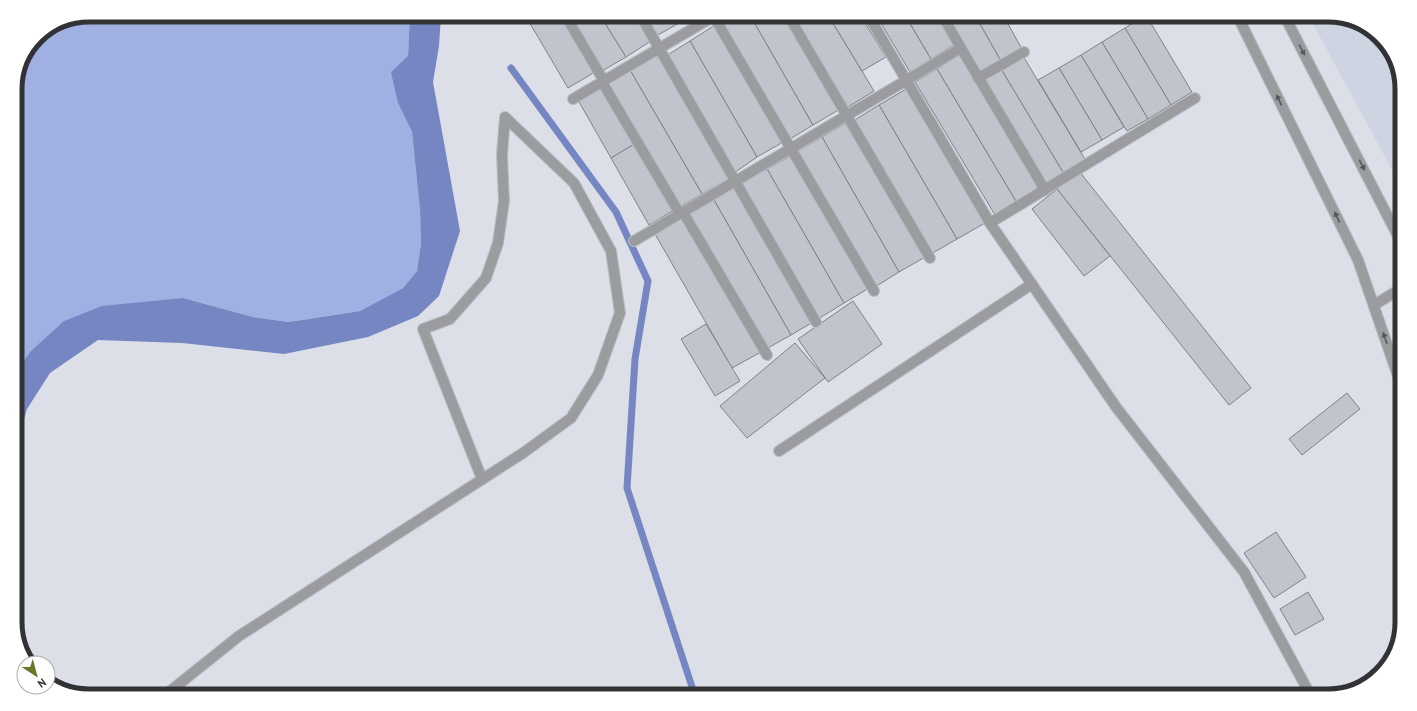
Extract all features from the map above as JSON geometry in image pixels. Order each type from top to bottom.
[{"type":"street","points":[[569,22],[603,82],[767,355]]},
{"type":"street","points":[[644,22],[816,322]]},
{"type":"street","points":[[573,99],[704,22]]},
{"type":"street","points":[[718,22],[874,291]]},
{"type":"street","points":[[792,22],[848,115],[930,258]]},
{"type":"street","points":[[872,22],[990,223],[1116,407],[1244,572],[1307,689]]},
{"type":"street","points":[[946,22],[1045,190]]},
{"type":"street","points":[[1240,22],[1358,260],[1395,367]]},
{"type":"street","points":[[1288,22],[1395,230]]},
{"type":"street","points":[[634,241],[961,48]]},
{"type":"street","points":[[978,78],[1024,52]]},
{"type":"street","points":[[990,223],[1195,98]]},
{"type":"street","points":[[173,689],[239,636],[482,479],[571,418],[598,375],[620,313],[610,251],[574,183],[505,117],[502,155],[504,201],[498,243],[486,278],[450,319],[423,329],[482,479]]},
{"type":"street","points":[[779,451],[1032,284]]},
{"type":"street","points":[[1374,305],[1395,292]]},
{"type":"shaded area","points":[[89,22],[410,22],[408,56],[398,103],[412,132],[420,210],[421,243],[417,271],[403,288],[360,311],[289,322],[253,317],[183,298],[30,352],[22,363],[22,84],[24,71],[29,59],[36,48],[45,39],[63,27],[76,23]]},
{"type":"shaded area","points":[[410,22],[441,22],[439,46],[433,82],[460,231],[439,296],[418,316],[368,337],[284,354],[182,343],[98,340],[50,373],[27,409],[22,426],[22,363],[30,352],[64,321],[102,306],[183,298],[253,317],[289,322],[360,311],[403,288],[417,271],[421,243],[420,210],[412,132],[398,103],[391,72],[408,56]]},
{"type":"shaded area","points":[[1312,22],[1341,23],[1358,29],[1365,33],[1378,45],[1388,59],[1395,84],[1395,175]]},
{"type":"building","points":[[529,22],[565,22],[595,72],[568,88]]},
{"type":"building","points":[[572,22],[604,22],[626,57],[602,71]]},
{"type":"building","points":[[604,22],[640,22],[651,41],[626,57]]},
{"type":"building","points":[[648,22],[681,22],[656,36]]},
{"type":"building","points":[[724,22],[754,22],[813,125],[790,139],[721,24]]},
{"type":"building","points":[[754,22],[790,22],[840,109],[813,125]]},
{"type":"building","points":[[797,22],[832,22],[874,91],[848,107]]},
{"type":"building","points":[[832,22],[864,22],[886,57],[862,71]]},
{"type":"building","points":[[880,22],[909,22],[931,59],[910,72]]},
{"type":"building","points":[[909,22],[940,22],[954,45],[931,59]]},
{"type":"building","points":[[950,22],[979,22],[1001,61],[980,74]]},
{"type":"building","points":[[979,22],[1007,22],[1022,49],[1001,61]]},
{"type":"building","points":[[1135,22],[1150,22],[1192,92],[1171,105],[1125,28]]},
{"type":"building","points":[[715,25],[785,141],[757,157],[690,41]]},
{"type":"building","points":[[1125,28],[1171,105],[1148,119],[1102,42]]},
{"type":"building","points":[[690,41],[757,157],[734,173],[666,56]]},
{"type":"building","points":[[1102,42],[1148,119],[1127,131],[1081,55]]},
{"type":"building","points":[[962,53],[1042,187],[1017,203],[937,69]]},
{"type":"building","points":[[659,54],[730,178],[702,194],[630,70]]},
{"type":"building","points":[[1081,55],[1124,127],[1102,140],[1059,68]]},
{"type":"building","points":[[1023,56],[1086,161],[1064,174],[1001,69]]},
{"type":"building","points":[[1059,68],[1102,140],[1081,152],[1038,80]]},
{"type":"building","points":[[937,69],[1017,203],[995,215],[915,82]]},
{"type":"building","points":[[1001,69],[1064,174],[1044,186],[981,81]]},
{"type":"building","points":[[630,70],[702,194],[678,208],[606,85]]},
{"type":"building","points":[[603,86],[636,143],[611,158],[578,100]]},
{"type":"building","points":[[906,89],[985,223],[957,239],[879,105]]},
{"type":"building","points":[[879,105],[957,239],[931,254],[853,121]]},
{"type":"building","points":[[849,121],[927,256],[899,272],[822,137]]},
{"type":"building","points":[[822,137],[899,272],[875,287],[796,152]]},
{"type":"building","points":[[636,143],[674,210],[649,225],[611,158]]},
{"type":"building","points":[[792,155],[869,288],[844,303],[767,169]]},
{"type":"building","points":[[767,169],[844,303],[818,319],[741,184]]},
{"type":"building","points":[[1079,171],[1251,388],[1229,405],[1057,189]]},
{"type":"building","points":[[737,186],[813,322],[791,335],[714,200]]},
{"type":"building","points":[[1057,189],[1110,256],[1084,276],[1032,209]]},
{"type":"building","points":[[714,200],[791,335],[766,349],[688,215]]},
{"type":"building","points":[[683,218],[761,352],[732,368],[655,234]]},
{"type":"building","points":[[853,301],[882,344],[828,382],[798,339]]},
{"type":"building","points":[[706,324],[740,381],[715,396],[681,339]]},
{"type":"building","points":[[795,343],[825,378],[747,438],[720,406]]},
{"type":"building","points":[[1347,393],[1360,409],[1302,455],[1289,439]]},
{"type":"building","points":[[1276,532],[1306,577],[1274,598],[1244,553]]},
{"type":"building","points":[[1308,592],[1324,619],[1295,635],[1280,609]]},
{"type":"waterway","points":[[511,68],[616,212],[648,281],[635,359],[627,488],[693,689]]}]
